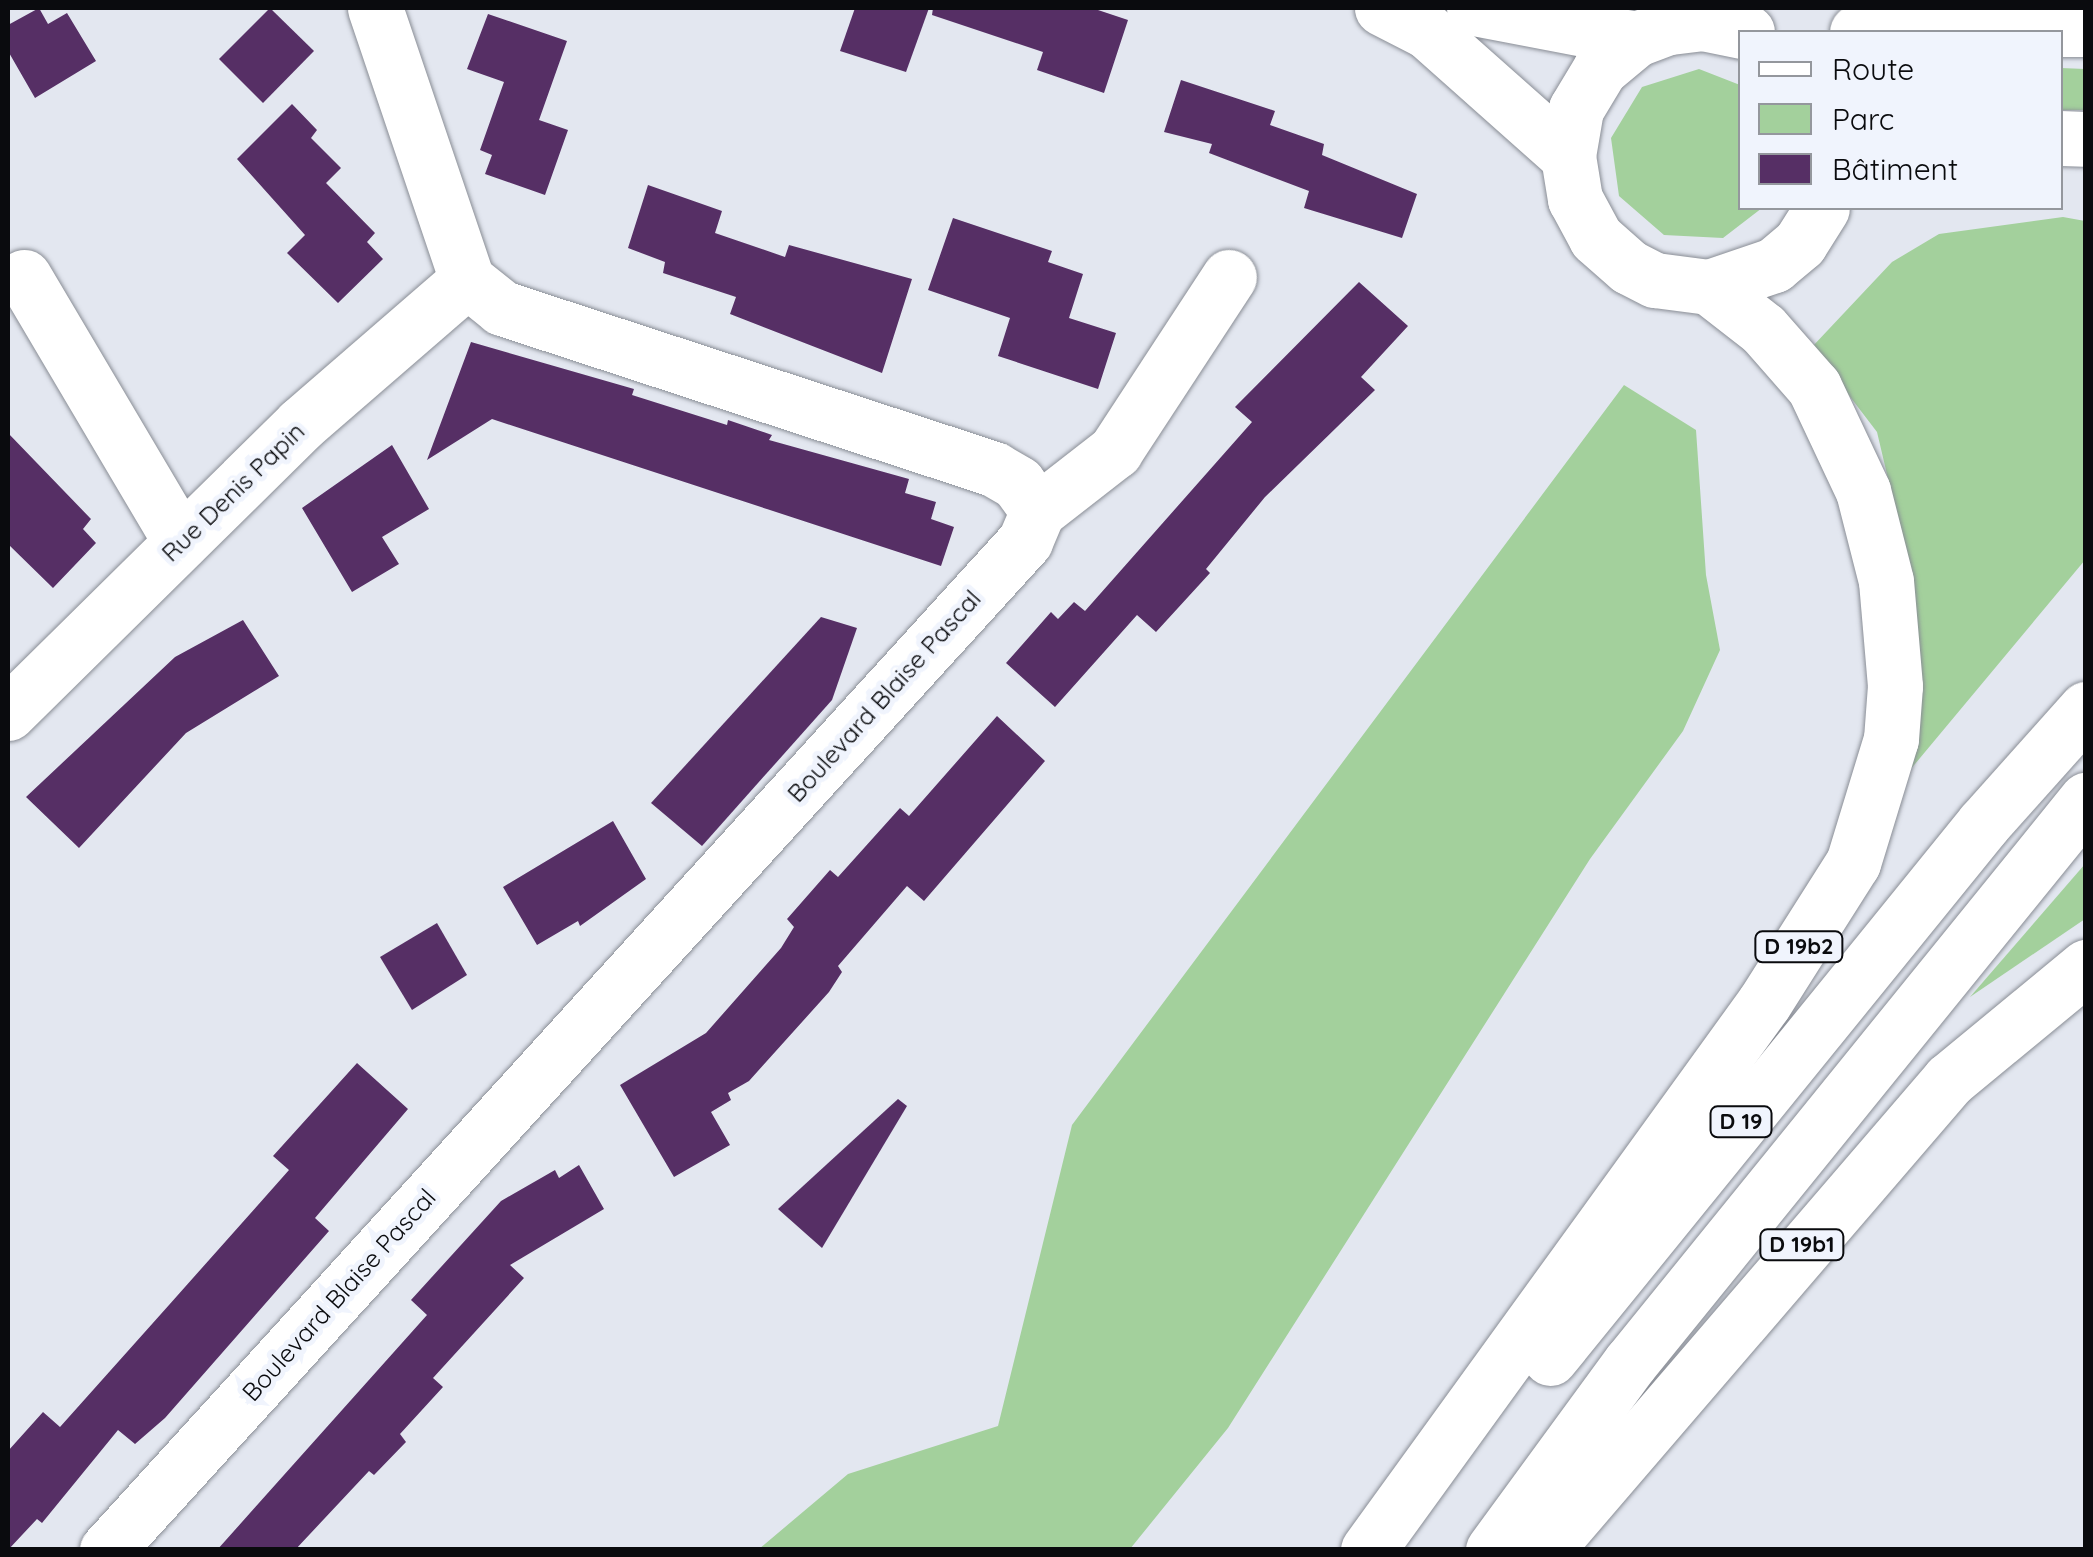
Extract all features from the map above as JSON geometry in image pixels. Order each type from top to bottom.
[{"type":"main road","points":[[376,8],[467,280],[502,308],[994,469],[1018,483],[1038,511],[1114,452],[1229,278]]},
{"type":"main road","points":[[1382,8],[1427,30],[1568,156]]},
{"type":"main road","points":[[1474,8],[1636,40]]},
{"type":"main road","points":[[1738,30],[1703,23],[1636,40],[1600,69],[1576,109],[1568,156],[1575,199],[1596,238],[1655,280],[1709,288],[1774,265],[1825,210]]},
{"type":"main road","points":[[2010,30],[2086,29]]},
{"type":"main road","points":[[24,277],[182,542]]},
{"type":"main road","name":"Rue Denis Papin","points":[[8,713],[300,424],[467,280]]},
{"type":"main road","name":"D 19b2","points":[[1368,1550],[1774,987],[1853,863],[1891,739],[1895,686],[1886,581],[1864,491],[1814,386],[1762,329],[1709,288]]},
{"type":"main road","name":"Boulevard Blaise Pascal","points":[[107,1550],[1025,541],[1038,511]]},
{"type":"main road","name":"D 19","points":[[1413,1550],[1561,1343],[1984,823],[2086,708]]},
{"type":"main road","name":"D 19","points":[[1493,1550],[1630,1363],[2086,800]]},
{"type":"main road","name":"D 19b1","points":[[1544,1550],[1949,1080],[2086,967]]},
{"type":"green space","points":[[2063,68],[2085,69],[2085,110],[2063,110]]},
{"type":"green space","points":[[1699,69],[1738,84],[1738,210],[1759,210],[1723,238],[1664,235],[1619,196],[1611,138],[1642,87]]},
{"type":"green space","points":[[2063,217],[2085,221],[2085,560],[1910,770],[1898,521],[1877,432],[1812,347],[1892,262],[1939,234]]},
{"type":"green space","points":[[1624,385],[1696,430],[1706,575],[1720,650],[1683,731],[1590,859],[1228,1428],[1130,1549],[759,1549],[848,1474],[998,1426],[1072,1125]]},
{"type":"green space","points":[[2085,864],[2085,919],[1970,997]]},
{"type":"building","points":[[39,8],[48,24],[67,13],[96,61],[35,98],[8,51],[8,25]]},
{"type":"building","points":[[270,8],[314,51],[263,103],[219,59]]},
{"type":"building","points":[[855,8],[929,8],[906,72],[840,51]]},
{"type":"building","points":[[933,8],[1092,8],[1128,20],[1104,93],[1037,70],[1043,52],[932,15]]},
{"type":"building","points":[[488,14],[567,41],[539,120],[568,130],[545,195],[485,174],[492,155],[480,150],[504,82],[467,69]]},
{"type":"building","points":[[1181,80],[1275,111],[1270,125],[1324,144],[1322,155],[1417,194],[1402,238],[1304,208],[1309,191],[1209,153],[1212,144],[1164,132]]},
{"type":"building","points":[[292,104],[317,130],[311,138],[341,168],[326,183],[375,233],[367,242],[383,259],[338,303],[287,253],[305,235],[237,159]]},
{"type":"building","points":[[648,185],[722,211],[715,233],[785,257],[789,245],[912,279],[882,373],[730,314],[736,297],[663,273],[665,262],[628,248]]},
{"type":"building","points":[[953,218],[1052,251],[1048,262],[1083,274],[1069,318],[1116,333],[1098,389],[998,356],[1010,318],[928,290]]},
{"type":"building","points":[[1359,282],[1408,326],[1361,377],[1375,390],[1265,497],[1206,569],[1210,573],[1156,632],[1137,615],[1055,707],[1006,663],[1051,612],[1058,619],[1074,602],[1085,611],[1252,422],[1235,407]]},
{"type":"building","points":[[471,342],[634,389],[632,395],[727,425],[728,420],[772,435],[769,440],[909,479],[905,493],[936,502],[931,519],[954,527],[941,566],[492,419],[427,460]]},
{"type":"building","points":[[8,433],[91,519],[83,529],[96,543],[53,588],[8,544]]},
{"type":"building","points":[[392,445],[429,509],[382,537],[399,564],[352,592],[302,508]]},
{"type":"building","points":[[821,617],[857,628],[832,700],[702,846],[651,803]]},
{"type":"building","points":[[243,620],[279,676],[186,733],[79,848],[26,797],[175,657]]},
{"type":"building","points":[[997,716],[1045,761],[924,901],[907,886],[838,966],[842,972],[829,992],[749,1081],[728,1093],[731,1100],[711,1112],[730,1145],[674,1177],[620,1085],[706,1033],[781,948],[794,927],[787,919],[830,870],[838,877],[900,808],[909,816]]},
{"type":"building","points":[[613,821],[646,879],[580,926],[578,921],[537,945],[503,887]]},
{"type":"building","points":[[437,923],[467,975],[412,1010],[380,957]]},
{"type":"building","points":[[357,1063],[408,1109],[315,1218],[329,1231],[165,1418],[135,1444],[118,1430],[42,1523],[37,1519],[8,1550],[8,1451],[43,1412],[60,1427],[289,1170],[273,1156]]},
{"type":"building","points":[[898,1099],[907,1106],[822,1248],[778,1209]]},
{"type":"building","points":[[579,1165],[604,1209],[510,1265],[524,1278],[433,1378],[443,1387],[400,1434],[406,1442],[374,1475],[369,1471],[295,1550],[217,1550],[427,1315],[411,1300],[501,1201],[555,1170],[559,1178]]}]
